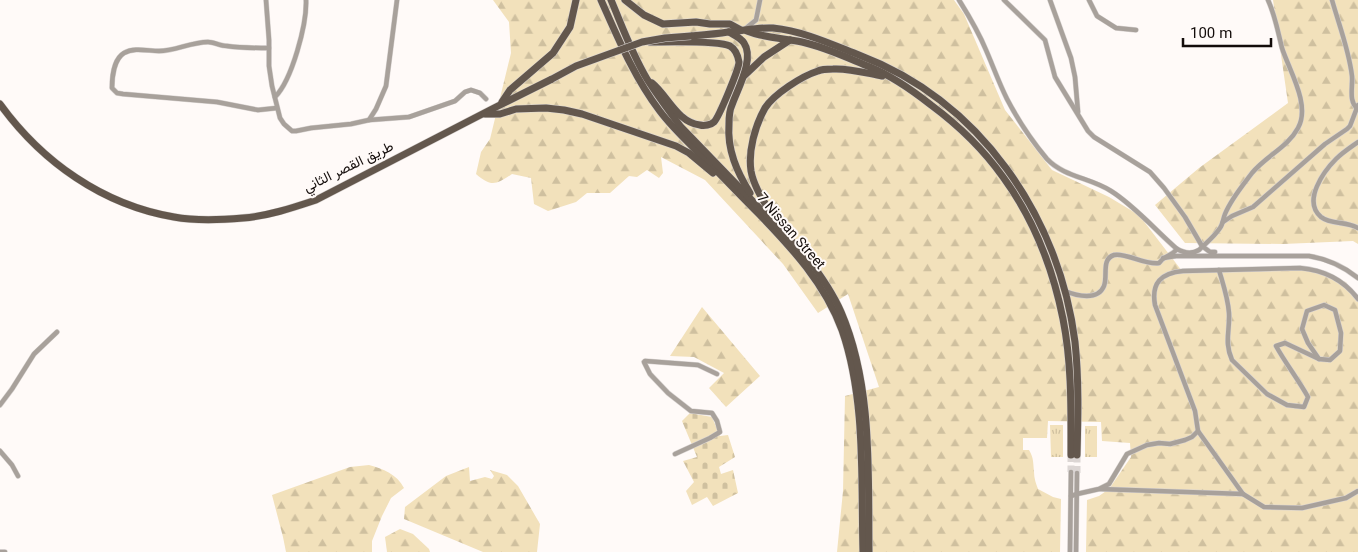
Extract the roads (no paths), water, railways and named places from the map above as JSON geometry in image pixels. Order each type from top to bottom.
[{"type":"main road","points":[[502,104],[510,90],[553,53],[570,27],[576,0]]},
{"type":"main road","name":"7 Nissan Street","points":[[601,0],[632,69],[659,110],[678,133],[801,259],[828,301],[842,331],[851,362],[860,424],[863,552]]},
{"type":"main road","name":"7 Nissan Street","points":[[611,0],[646,78],[681,127],[805,255],[822,276],[841,311],[857,360],[866,424],[869,552]]},
{"type":"main road","points":[[625,0],[644,15],[663,24],[696,22],[730,24],[743,30],[756,34],[826,49],[871,67],[915,92],[946,116],[972,140],[1003,176],[1026,213],[1053,277],[1064,321],[1070,369],[1074,455],[1077,368],[1075,342],[1064,291],[1047,239],[1035,214],[1008,170],[983,141],[946,105],[894,71],[873,60],[805,34],[775,28],[743,30],[690,39]]},
{"type":"main road","points":[[729,32],[745,44],[748,53],[746,70],[730,108],[729,142],[738,175],[756,204]]},
{"type":"main road","name":"طريق القصر الثاني","points":[[0,104],[27,138],[52,161],[76,178],[101,192],[148,211],[175,217],[206,220],[243,218],[292,208],[316,200],[576,66],[642,42],[665,38],[690,39]]},
{"type":"main road","points":[[646,78],[660,90],[669,104],[686,119],[699,125],[707,125],[714,122],[737,72],[739,63],[737,54],[730,46],[690,39]]},
{"type":"main road","points":[[742,79],[764,56],[790,40]]},
{"type":"main road","points":[[779,228],[754,182],[751,170],[751,152],[754,135],[766,108],[775,97],[800,79],[818,71],[834,68],[890,77]]},
{"type":"main road","points":[[482,114],[500,114],[516,110],[546,108],[582,114],[676,146],[715,175],[724,178]]},
{"type":"street","points":[[266,0],[270,76],[277,108],[284,124],[292,131],[423,113],[455,101],[465,92],[471,90],[480,93],[486,99]]},
{"type":"street","points":[[275,97],[283,86],[302,36],[306,0]]},
{"type":"street","points":[[369,120],[386,86],[397,0]]},
{"type":"street","points":[[743,30],[756,20],[760,0]]},
{"type":"street","points":[[959,0],[978,33],[1010,105],[1048,160],[1060,170],[1102,186],[1116,195],[1177,249],[1185,253],[1195,253],[1219,229],[1236,195],[1252,173],[1289,141],[1301,123],[1302,108],[1298,90],[1282,48],[1268,0]]},
{"type":"street","points":[[1004,0],[1045,40],[1055,77],[1088,131],[1143,166],[1157,179],[1185,217],[1205,250],[1215,252]]},
{"type":"street","points":[[1050,0],[1071,58],[1075,77],[1078,113]]},
{"type":"street","points":[[1089,0],[1097,16],[1116,28],[1136,30]]},
{"type":"street","points":[[1223,222],[1253,207],[1320,148],[1347,129],[1358,107],[1353,106],[1352,75],[1332,0]]},
{"type":"street","points":[[269,48],[225,46],[210,42],[180,46],[163,51],[136,50],[126,52],[116,63],[112,88],[117,93],[123,94],[217,102],[258,110],[277,108]]},
{"type":"street","points":[[1358,142],[1342,153],[1328,168],[1314,192],[1316,212],[1323,218],[1327,221],[1358,228]]},
{"type":"street","points":[[1064,291],[1082,296],[1099,292],[1104,284],[1105,266],[1112,256],[1125,256],[1154,264],[1159,263],[1177,249]]},
{"type":"street","points":[[1163,258],[1176,256],[1309,256],[1332,262],[1348,270],[1358,278]]},
{"type":"street","points":[[1358,299],[1340,280],[1311,269],[1300,268],[1169,273],[1158,282],[1154,291],[1155,305],[1196,411],[1198,431],[1243,494],[1264,507],[1302,508],[1346,498],[1358,490]]},
{"type":"street","points":[[1219,270],[1228,304],[1227,340],[1229,354],[1232,360],[1267,394],[1287,405],[1304,406],[1308,397],[1276,346],[1285,343],[1319,359],[1330,360],[1340,351],[1341,334],[1335,310],[1324,305],[1307,311],[1302,329],[1308,344],[1319,359]]},
{"type":"street","points":[[0,405],[34,354],[57,332]]},
{"type":"street","points":[[675,454],[720,432],[717,421],[712,413],[691,411],[683,405],[650,374],[645,361],[698,365],[717,374]]},
{"type":"street","points":[[1070,496],[1099,489],[1109,484],[1127,454],[1147,445],[1170,444],[1185,440],[1192,437],[1198,431]]},
{"type":"street","points":[[0,450],[18,476]]},
{"type":"street","points":[[1070,552],[1071,472]]},
{"type":"street","points":[[1076,552],[1077,473]]},
{"type":"street","points":[[1099,489],[1243,494]]},
{"type":"street","points":[[0,552],[5,552]]},
{"type":"tunnel","points":[[1071,455],[1071,472]]},
{"type":"tunnel","points":[[1077,455],[1077,473]]}]
